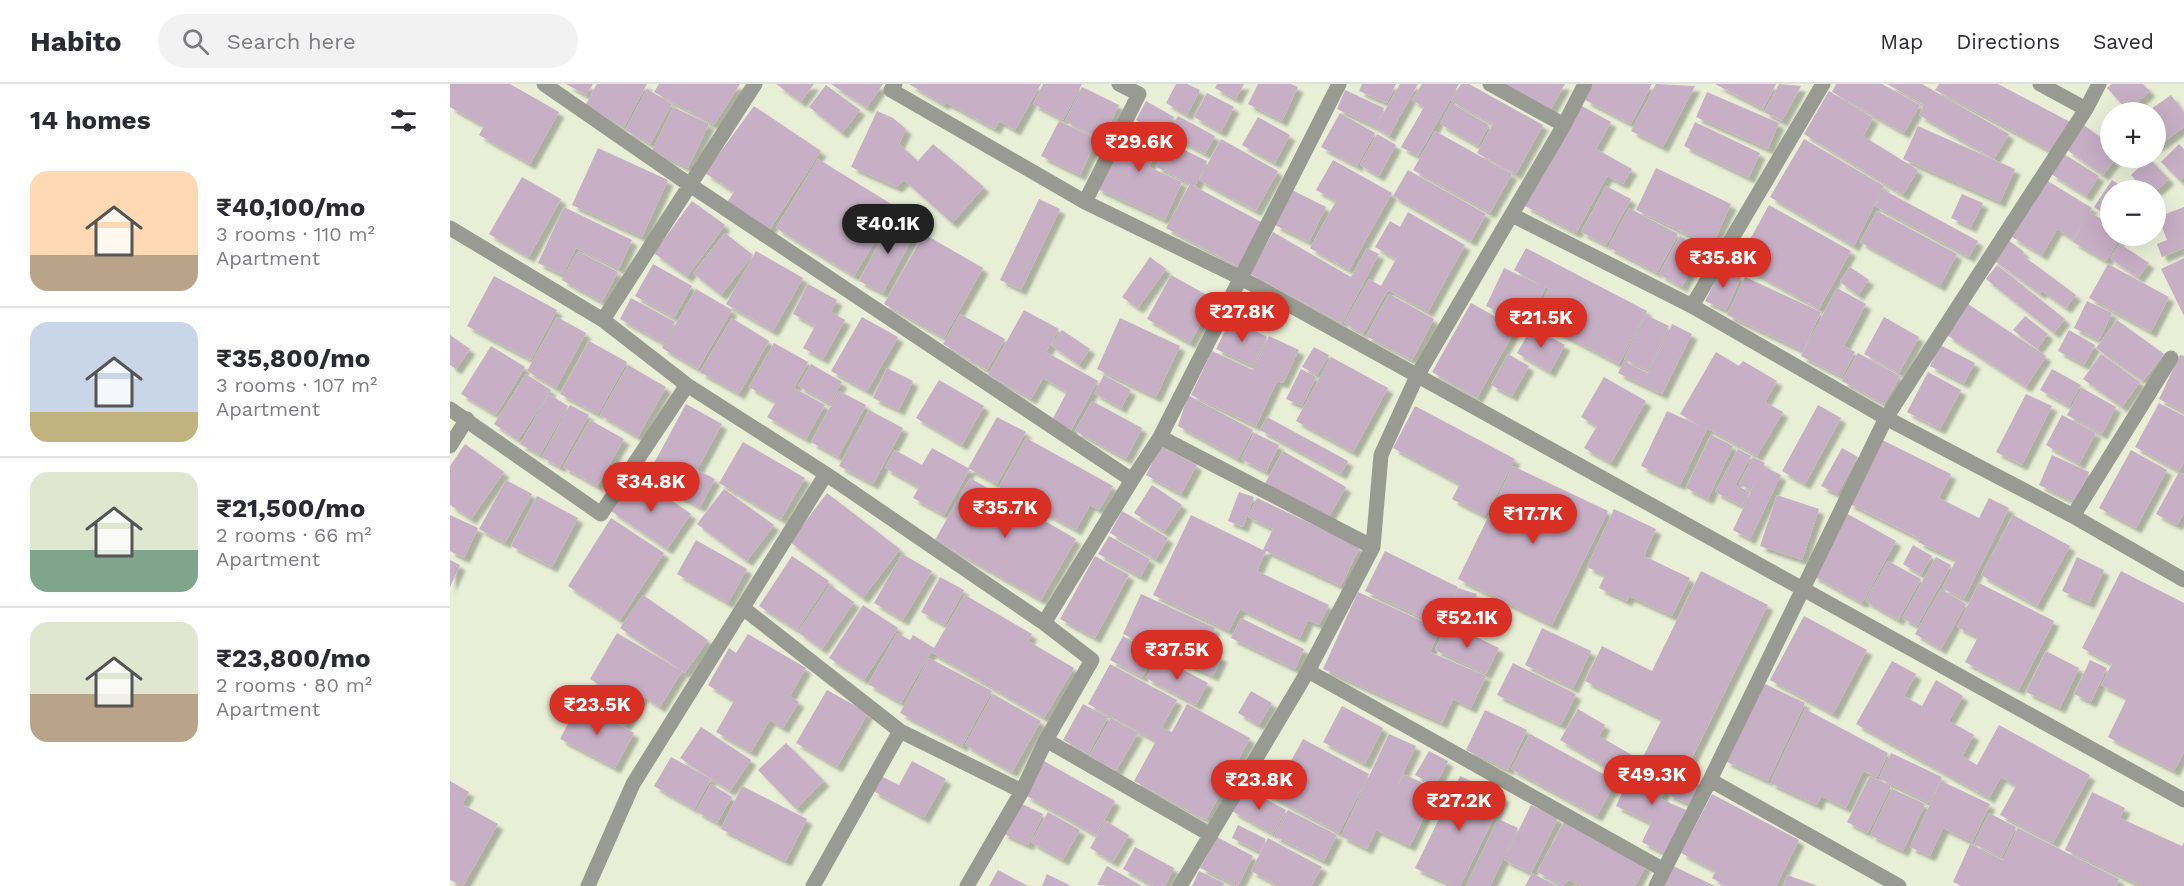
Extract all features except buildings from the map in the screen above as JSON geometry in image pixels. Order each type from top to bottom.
[{"type":"street","points":[[544,84],[690,186],[1132,480]]},
{"type":"street","points":[[603,320],[755,84]]},
{"type":"street","points":[[895,84],[891,90],[1085,202],[1241,278],[2184,800]]},
{"type":"street","points":[[1085,202],[1139,94],[1119,84]]},
{"type":"street","points":[[1044,623],[1160,437],[1340,84]]},
{"type":"street","points":[[1490,84],[1564,125]]},
{"type":"street","points":[[1180,886],[1308,671],[1373,547],[1381,455],[1417,376],[1564,125],[1585,84]]},
{"type":"street","points":[[1692,306],[1823,84]]},
{"type":"street","points":[[2040,84],[2086,109]]},
{"type":"street","points":[[1656,886],[1887,418],[2086,109],[2099,84]]},
{"type":"street","points":[[1512,215],[1692,306],[1887,418],[2073,516],[2184,580]]},
{"type":"street","points":[[450,228],[603,320],[687,385],[826,474],[1044,623],[1092,660],[1046,740],[1022,791],[967,886]]},
{"type":"street","points":[[2073,516],[2171,358]]},
{"type":"street","points":[[450,409],[601,514],[687,385]]},
{"type":"street","points":[[450,446],[467,419]]},
{"type":"street","points":[[1160,437],[1373,547]]},
{"type":"street","points":[[588,886],[633,784],[826,474]]},
{"type":"street","points":[[742,608],[900,730],[1022,791]]},
{"type":"street","points":[[1308,671],[1664,870]]},
{"type":"street","points":[[813,886],[900,730]]},
{"type":"street","points":[[1046,740],[1211,835]]},
{"type":"street","points":[[1710,780],[1899,886]]}]
